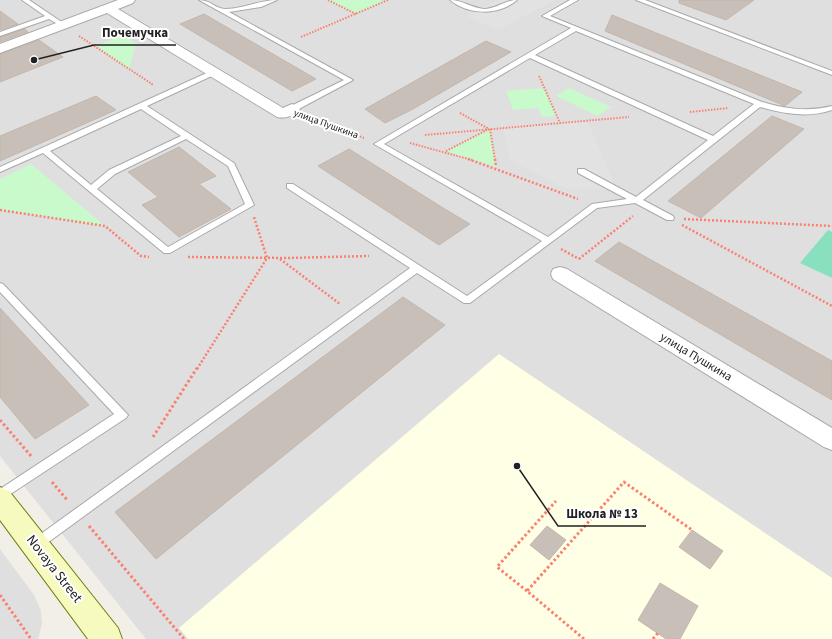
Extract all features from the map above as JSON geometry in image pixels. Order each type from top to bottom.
[{"type":"street","points":[[0,49],[130,0]]},
{"type":"street","name":"улица Пушкина","points":[[108,8],[282,114],[292,109]]},
{"type":"street","name":"улица Пушкина","points":[[560,274],[832,440]]},
{"type":"street","name":"Novaya Street","points":[[0,499],[101,637]]},
{"type":"lane","points":[[25,0],[63,25]]},
{"type":"lane","points":[[202,0],[349,80],[292,109]]},
{"type":"lane","points":[[223,11],[261,5],[274,0]]},
{"type":"lane","points":[[453,0],[482,12],[493,11],[514,0]]},
{"type":"lane","points":[[575,0],[546,16],[759,104],[783,111],[805,113],[832,108]]},
{"type":"lane","points":[[639,0],[832,73]]},
{"type":"lane","points":[[651,5],[659,0]]},
{"type":"lane","points":[[0,34],[50,16]]},
{"type":"lane","points":[[547,240],[378,144],[576,28]]},
{"type":"lane","points":[[530,55],[713,139]]},
{"type":"lane","points":[[0,170],[214,73]]},
{"type":"lane","points":[[290,186],[467,301],[547,240],[595,206],[637,200],[759,104]]},
{"type":"lane","points":[[44,150],[167,251],[250,205],[231,165],[142,106]]},
{"type":"lane","points":[[91,189],[112,172],[187,136]]},
{"type":"lane","points":[[581,171],[670,218]]},
{"type":"lane","points":[[35,545],[417,268]]},
{"type":"lane","points":[[0,286],[122,415],[0,496]]},
{"type":"path","points":[[328,0],[356,14]]},
{"type":"path","points":[[284,45],[388,0]]},
{"type":"path","points":[[63,25],[152,84],[142,106]]},
{"type":"path","points":[[530,55],[560,123]]},
{"type":"path","points":[[388,138],[660,115],[759,104]]},
{"type":"path","points":[[444,105],[490,129]]},
{"type":"path","name":"улица Пушкина","points":[[292,109],[378,144]]},
{"type":"path","points":[[446,151],[490,129]]},
{"type":"path","points":[[490,129],[496,167]]},
{"type":"path","points":[[388,138],[446,151],[496,167],[595,206]]},
{"type":"path","points":[[579,259],[637,212],[637,200]]},
{"type":"path","points":[[152,438],[267,258],[250,205]]},
{"type":"path","points":[[670,218],[832,226]]},
{"type":"path","points":[[670,218],[832,305]]},
{"type":"path","points":[[279,258],[354,314]]},
{"type":"path","points":[[0,420],[184,639]]},
{"type":"path","points":[[527,591],[624,482],[692,530]]},
{"type":"path","points":[[556,501],[497,567],[584,639]]},
{"type":"path","points":[[1,597],[30,638]]},
{"type":"path","points":[[653,639],[658,633]]},
{"type":"shaded area","points":[[0,0],[832,0],[832,639],[146,639],[0,456]]},
{"type":"shaded area","points":[[497,0],[555,0],[498,30],[466,16]]},
{"type":"shaded area","points":[[587,121],[617,190],[565,188],[510,160],[503,128]]},
{"type":"shaded area","points":[[499,354],[832,578],[832,639],[188,639],[179,628]]},
{"type":"shaded area","points":[[0,549],[34,595],[41,611],[42,624],[38,639],[0,639]]},
{"type":"green space","points":[[328,0],[380,0],[384,2],[356,14]]},
{"type":"green space","points":[[124,35],[136,43],[129,69],[96,46]]},
{"type":"green space","points":[[544,88],[557,116],[542,117],[538,108],[513,110],[506,91]]},
{"type":"green space","points":[[569,88],[611,107],[598,116],[556,96]]},
{"type":"green space","points":[[490,129],[496,167],[446,151]]},
{"type":"green space","points":[[31,164],[105,226],[0,210],[0,179]]},
{"type":"green space","points":[[828,230],[832,232],[832,278],[800,263]]},
{"type":"building","points":[[679,0],[754,0],[726,20],[679,3]]},
{"type":"building","points":[[0,11],[18,24],[0,30]]},
{"type":"building","points":[[204,14],[316,79],[292,91],[180,24]]},
{"type":"building","points":[[612,15],[802,92],[785,106],[605,31]]},
{"type":"building","points":[[25,29],[28,32],[0,42],[0,37]]},
{"type":"building","points":[[39,40],[63,57],[0,82],[0,54]]},
{"type":"building","points":[[486,41],[511,52],[413,109],[385,123],[365,109]]},
{"type":"building","points":[[96,96],[116,110],[0,161],[0,136]]},
{"type":"building","points":[[772,116],[804,129],[701,218],[668,201]]},
{"type":"building","points":[[179,147],[216,176],[199,184],[231,209],[179,237],[142,205],[158,197],[128,172]]},
{"type":"building","points":[[349,149],[470,224],[439,245],[318,166]]},
{"type":"building","points":[[619,242],[832,361],[832,400],[595,261]]},
{"type":"building","points":[[403,297],[445,325],[156,559],[115,512]]},
{"type":"building","points":[[0,308],[89,405],[35,439],[0,397]]},
{"type":"building","points":[[547,526],[566,540],[549,560],[530,545]]},
{"type":"building","points":[[692,530],[723,551],[710,569],[679,547]]},
{"type":"building","points":[[660,583],[698,606],[680,639],[666,639],[638,620]]},
{"type":"place","name":"Почемучка","points":[[34,60]]},
{"type":"place","name":"Школа № 13","points":[[517,466]]}]
